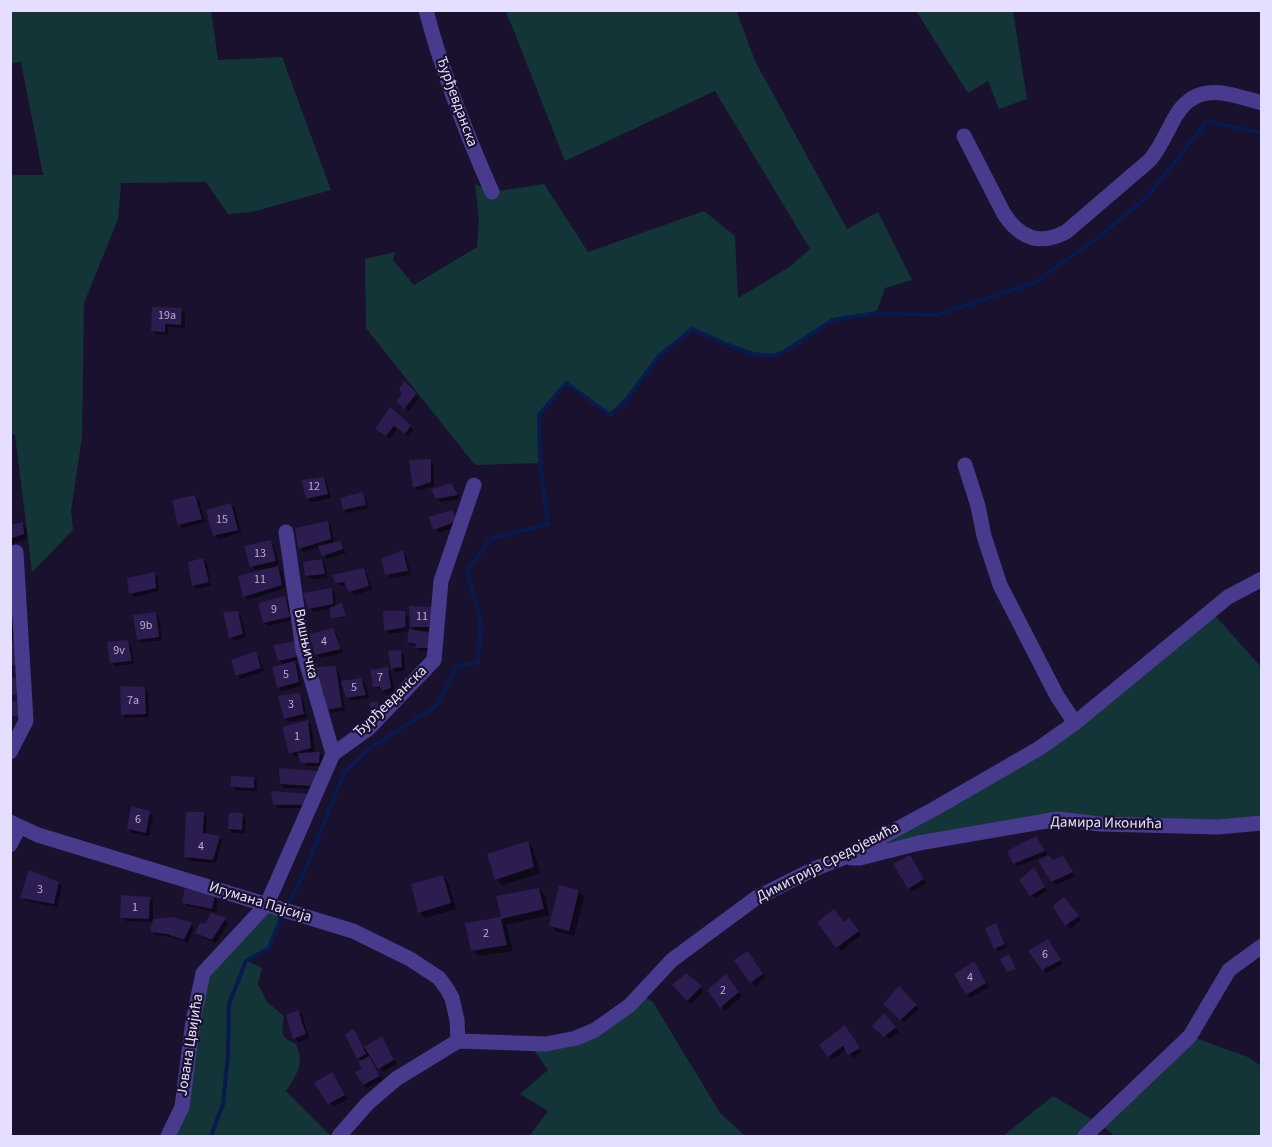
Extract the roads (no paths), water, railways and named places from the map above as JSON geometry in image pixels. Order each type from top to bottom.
[{"type":"street","name":"Ђурђевданска","points":[[426,10],[456,105],[492,192]]},
{"type":"street","points":[[964,136],[1004,214],[1012,225],[1022,234],[1043,239],[1056,237],[1066,232],[1150,160],[1161,147],[1182,105],[1193,96],[1216,92],[1262,103]]},
{"type":"street","points":[[965,465],[1000,585],[1058,696],[1076,723]]},
{"type":"street","name":"Ђурђевданска","points":[[333,754],[368,729],[434,660],[441,581],[474,485]]},
{"type":"street","name":"Вишњичка","points":[[286,532],[303,650],[333,754]]},
{"type":"street","points":[[10,752],[26,720],[16,552]]},
{"type":"street","name":"Димитрија Средојевића","points":[[458,1041],[546,1044],[576,1038],[595,1030],[630,1005],[672,960],[756,898],[814,869],[845,857],[963,793],[1038,748],[1076,723],[1228,597],[1262,579]]},
{"type":"street","points":[[267,904],[333,754]]},
{"type":"street","name":"Дамира Иконића","points":[[845,857],[860,858],[919,843],[1058,819],[1100,824],[1218,827],[1262,823]]},
{"type":"street","points":[[10,845],[14,825]]},
{"type":"street","name":"Игумана Пајсија","points":[[14,825],[38,835],[353,932],[410,960],[439,978],[452,998],[457,1020],[458,1041]]},
{"type":"street","name":"Јована Цвијића","points":[[168,1137],[182,1107],[193,1021],[203,973],[267,904]]},
{"type":"street","points":[[1085,1137],[1190,1036],[1229,970],[1262,946]]},
{"type":"street","points":[[339,1137],[367,1104],[396,1079],[458,1041]]},
{"type":"waterway","points":[[286,907],[302,878],[344,773],[370,748],[436,706],[457,666],[478,663],[481,623],[467,571],[490,539],[548,524],[540,463],[539,415],[566,383],[610,415],[626,400],[659,356],[692,329],[753,354],[774,356],[833,320],[876,313],[937,315],[1036,282],[1105,232],[1149,195],[1207,121],[1262,133]]},
{"type":"waterway","points":[[211,1136],[223,1104],[228,1055],[229,1004],[246,961],[269,948],[283,913]]}]
